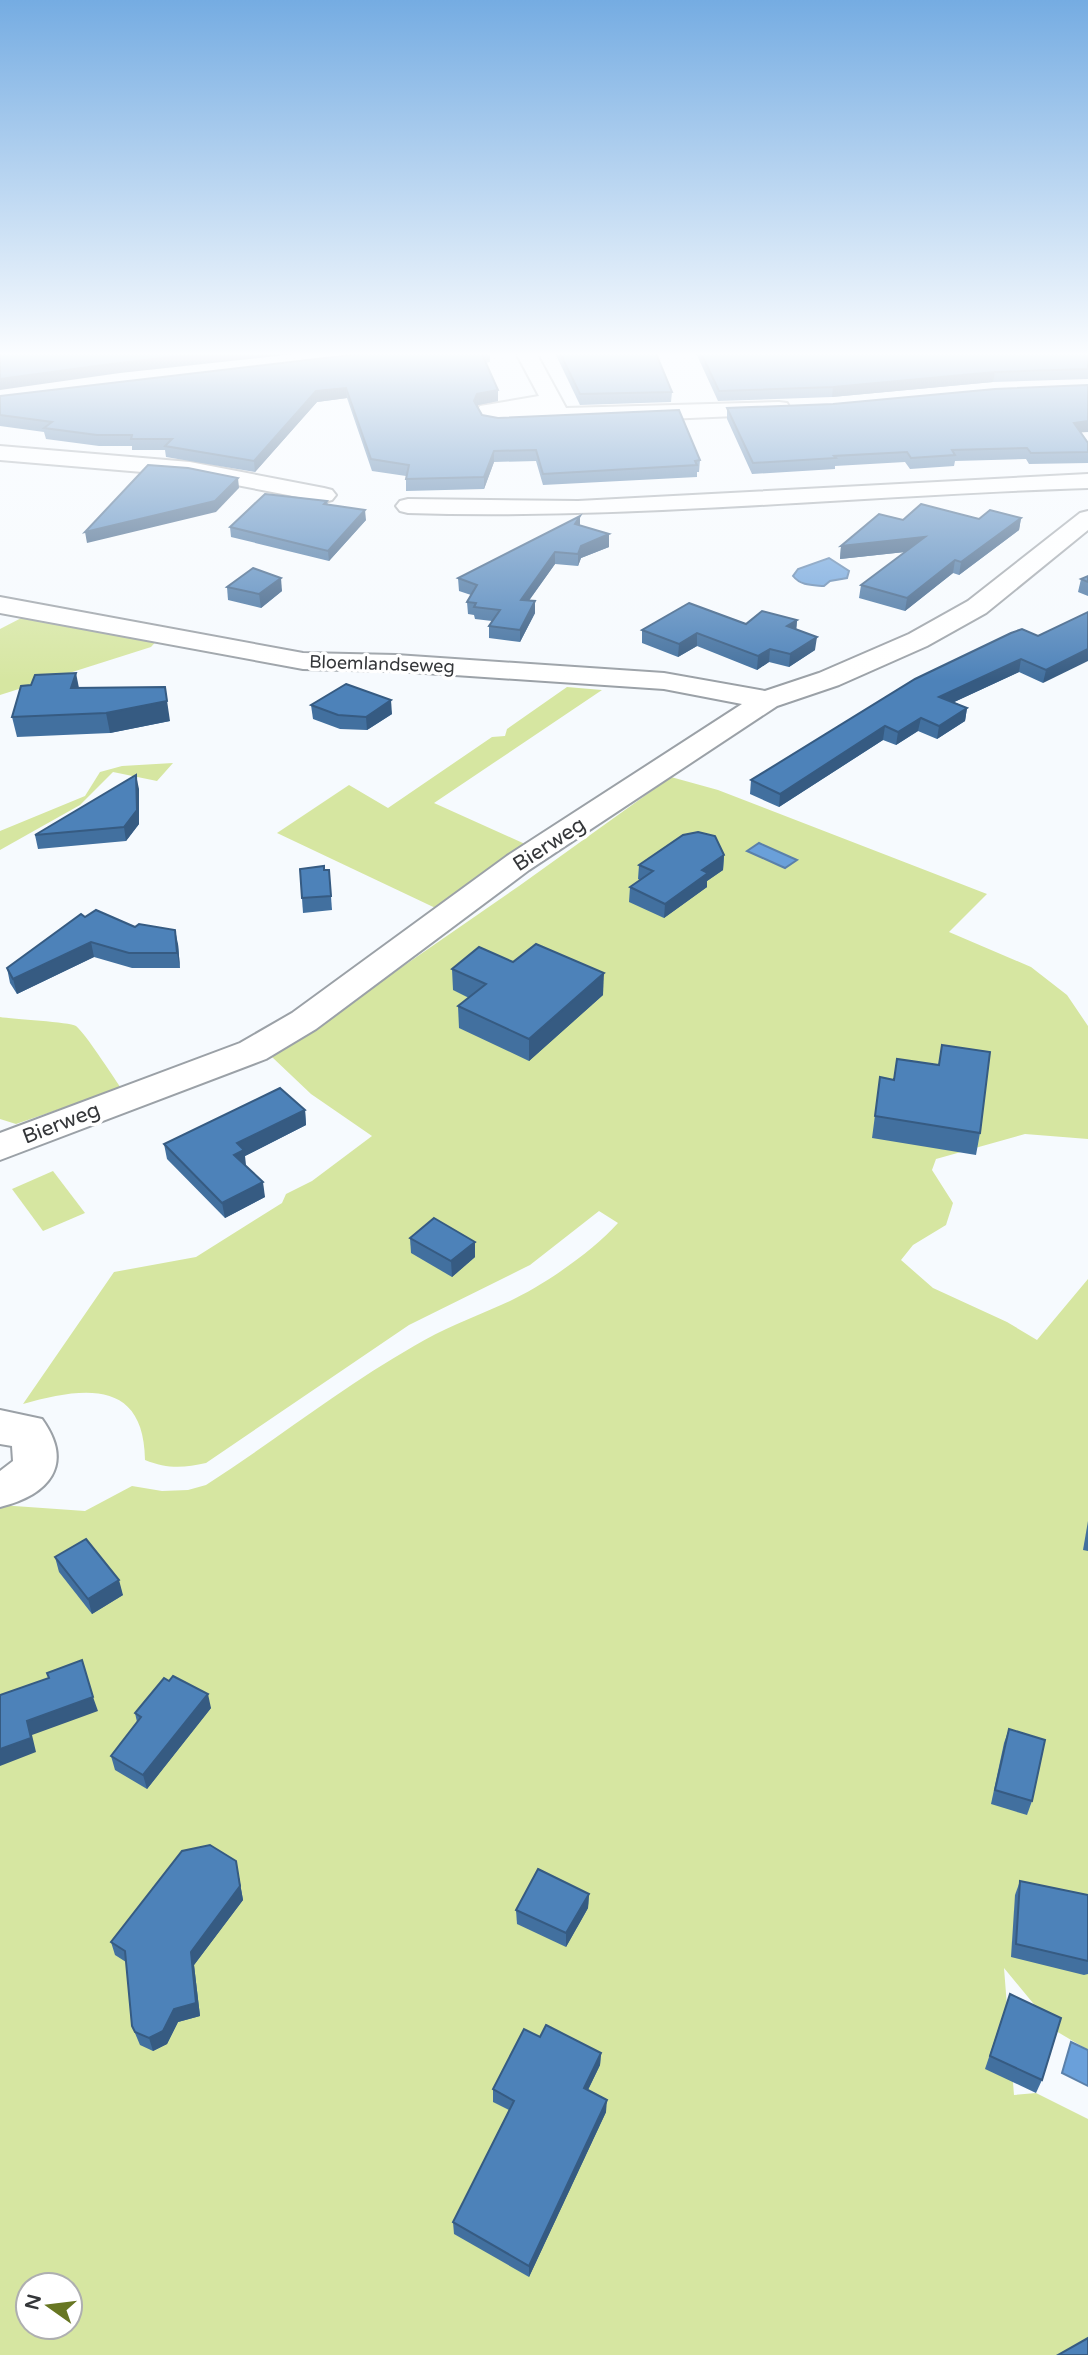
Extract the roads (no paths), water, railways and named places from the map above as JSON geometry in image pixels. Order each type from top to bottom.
[{"type":"street","points":[[94,461],[190,469],[324,495]]},
{"type":"street","points":[[408,506],[486,510],[645,506],[1013,482],[1088,481]]},
{"type":"street","name":"Bierweg","points":[[0,1147],[253,1051],[304,1021],[518,863],[767,700],[829,679],[918,640],[977,607],[1088,518]]},
{"type":"street","name":"Bloemlandseweg","points":[[0,605],[303,661],[396,663],[664,681],[767,700]]},
{"type":"street","points":[[0,1427],[26,1431],[37,1447],[37,1458],[29,1474],[13,1487],[0,1489]]},
{"type":"water","points":[[829,558],[849,571],[847,578],[830,581],[824,586],[803,583],[793,576],[798,569]]},
{"type":"water","points":[[759,843],[797,860],[785,868],[747,851]]},
{"type":"water","points":[[1071,2042],[1088,2050],[1088,2086],[1062,2073]]}]
